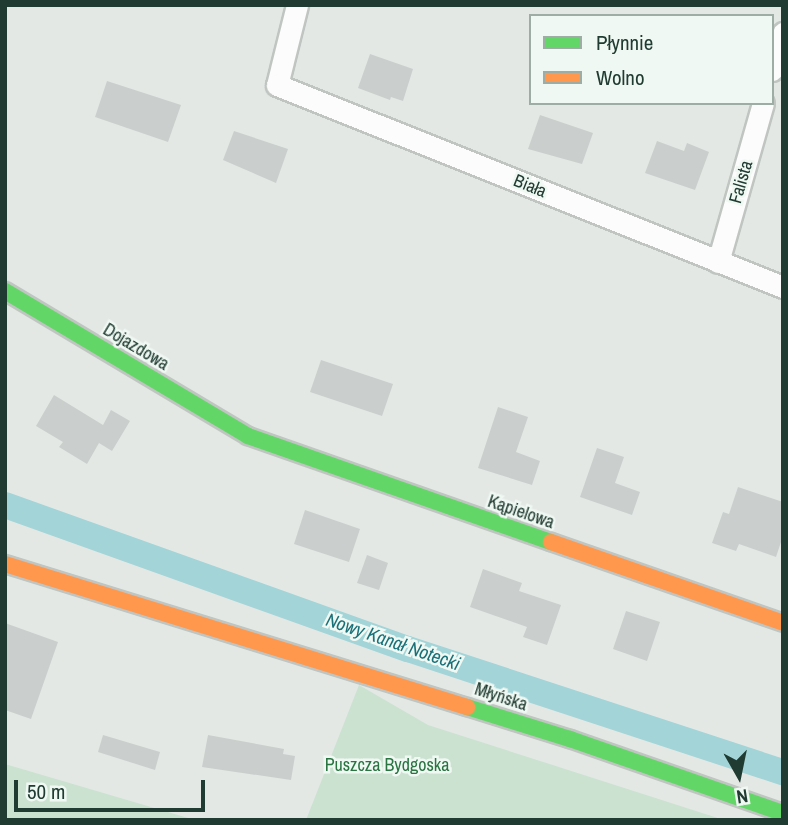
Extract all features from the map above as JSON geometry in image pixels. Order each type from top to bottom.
[{"type":"street","name":"Biała","points":[[297,5],[277,85],[783,287]]},
{"type":"street","points":[[774,64],[783,33]]},
{"type":"street","name":"Falista","points":[[718,262],[762,105]]},
{"type":"street","name":"Dojazdowa","points":[[5,291],[248,436]]},
{"type":"street","name":"Kąpielowa","points":[[248,436],[783,623]]},
{"type":"street","name":"Młyńska","points":[[5,564],[570,739],[783,813]]},
{"type":"green space","name":"Puszcza Bydgoska","points":[[359,685],[428,725],[724,820],[306,820]]},
{"type":"green space","points":[[5,764],[195,820],[5,820]]},
{"type":"building","points":[[370,54],[413,69],[403,101],[391,97],[390,100],[358,88]]},
{"type":"building","points":[[107,81],[181,105],[168,142],[95,117]]},
{"type":"building","points":[[540,115],[593,133],[582,164],[528,149]]},
{"type":"building","points":[[234,131],[288,149],[276,183],[223,160]]},
{"type":"building","points":[[657,141],[684,151],[687,143],[709,152],[695,190],[645,173]]},
{"type":"building","points":[[321,360],[393,384],[382,416],[310,392]]},
{"type":"building","points":[[54,395],[103,425],[111,410],[130,421],[112,451],[99,443],[87,464],[59,447],[63,442],[36,426]]},
{"type":"building","points":[[498,407],[528,417],[516,452],[540,461],[532,485],[478,468]]},
{"type":"building","points":[[597,448],[624,457],[615,483],[640,492],[632,515],[580,497]]},
{"type":"building","points":[[738,487],[783,502],[783,536],[776,557],[739,544],[736,551],[712,543],[723,512],[729,514]]},
{"type":"building","points":[[305,510],[360,529],[349,562],[294,544]]},
{"type":"building","points":[[367,555],[388,563],[379,590],[357,583]]},
{"type":"building","points":[[483,569],[522,583],[519,591],[561,605],[547,645],[523,637],[527,627],[470,607]]},
{"type":"building","points":[[626,611],[660,622],[647,661],[613,649]]},
{"type":"building","points":[[5,623],[58,642],[31,719],[5,710]]},
{"type":"building","points":[[103,735],[160,752],[155,770],[98,752]]},
{"type":"building","points":[[208,735],[284,749],[283,754],[295,756],[291,780],[202,767]]},
{"type":"waterway","name":"Nowy Kanał Notecki","points":[[5,505],[408,649],[783,772]]},
{"type":"traffic: fast","points":[[5,291],[248,436],[551,542]]},
{"type":"traffic: fast","points":[[467,707],[570,739],[783,813]]},
{"type":"traffic: slow","points":[[551,542],[783,623]]},
{"type":"traffic: slow","points":[[5,564],[467,707]]}]
